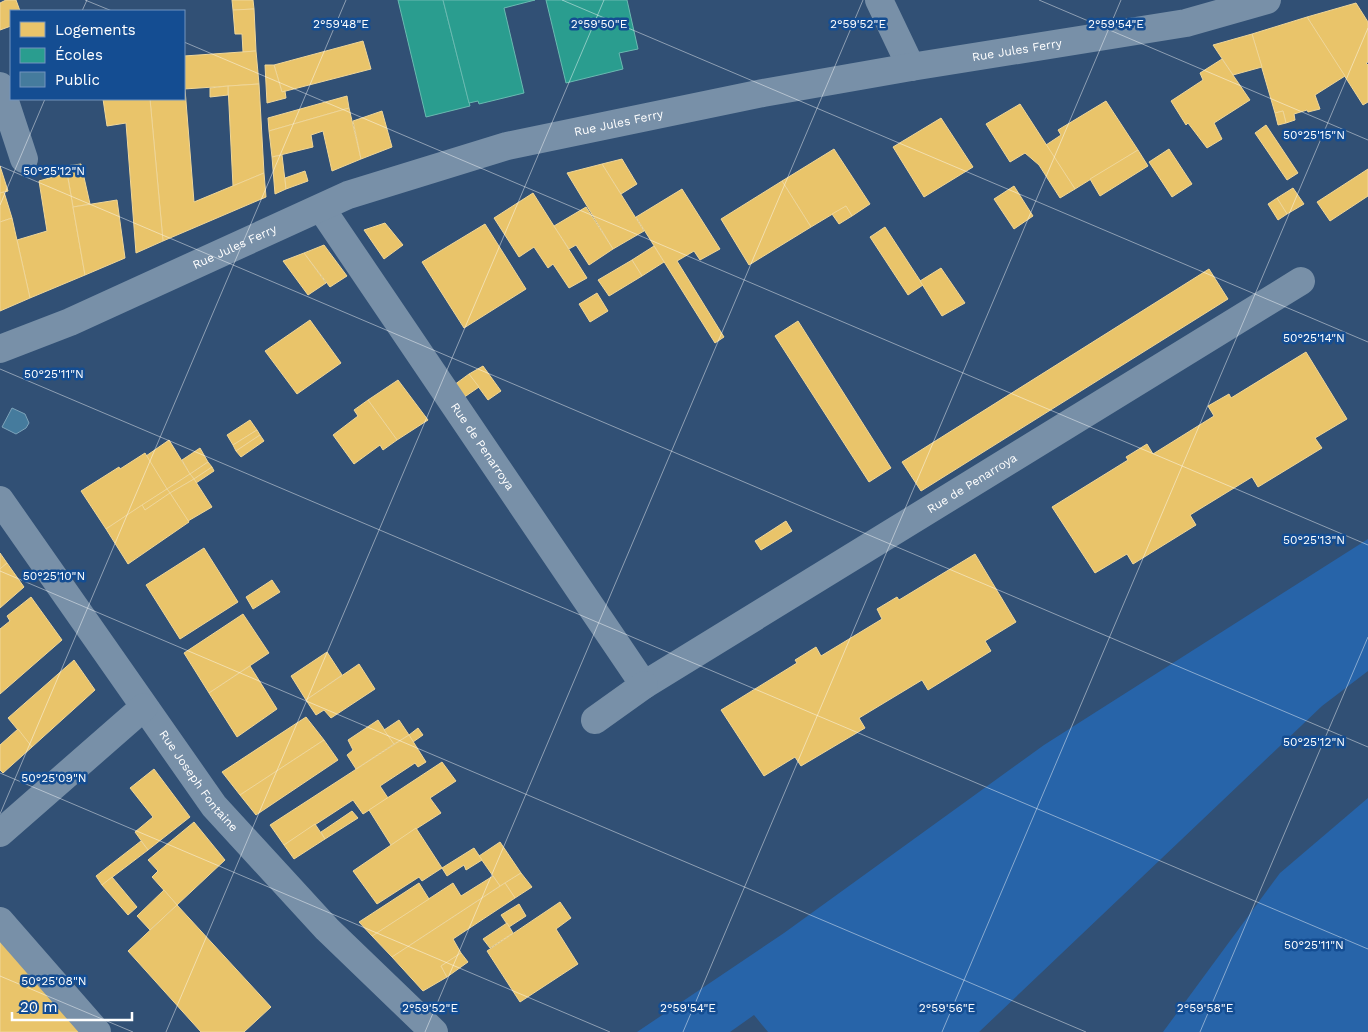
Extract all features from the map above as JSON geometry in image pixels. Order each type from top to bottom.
[{"type":"street","points":[[878,0],[911,67]]},
{"type":"street","name":"Rue Jules Ferry","points":[[0,349],[70,322],[348,195],[507,146],[763,93],[1186,23],[1268,0]]},
{"type":"street","points":[[0,86],[24,159]]},
{"type":"street","name":"Rue de Penarroya","points":[[321,208],[644,685]]},
{"type":"street","name":"Rue de Penarroya","points":[[595,720],[644,685],[1301,281]]},
{"type":"street","name":"Rue Joseph Fontaine","points":[[0,500],[214,806],[327,929],[434,1032]]},
{"type":"street","points":[[0,833],[144,707]]},
{"type":"street","points":[[0,921],[97,1032]]},
{"type":"shaded area","points":[[1368,539],[1368,671],[1322,706],[979,1032],[768,1032],[754,1015],[730,1032],[637,1032],[784,933],[1044,745]]},
{"type":"shaded area","points":[[1368,798],[1368,1032],[1163,1032],[1280,873]]},
{"type":"building: Logements","points":[[6,0],[16,0],[20,10],[10,10],[10,26],[0,30],[0,3]]},
{"type":"building: Logements","points":[[232,0],[253,0],[254,9],[233,10]]},
{"type":"building: Logements","points":[[1356,3],[1368,22],[1368,62],[1366,63],[1368,65],[1368,102],[1363,105],[1307,17]]},
{"type":"building: Logements","points":[[254,9],[256,51],[243,52],[242,34],[235,34],[233,10]]},
{"type":"building: Logements","points":[[1307,17],[1345,76],[1315,95],[1320,109],[1294,114],[1295,120],[1286,123],[1283,111],[1275,113],[1252,34]]},
{"type":"building: Logements","points":[[1252,34],[1262,67],[1233,75],[1213,45]]},
{"type":"building: Logements","points":[[363,41],[371,69],[282,92],[274,65]]},
{"type":"building: Logements","points":[[256,51],[259,84],[185,89],[185,56]]},
{"type":"building: Logements","points":[[1222,59],[1250,100],[1214,123],[1222,139],[1207,148],[1188,123],[1186,125],[1171,101],[1203,80],[1200,73]]},
{"type":"building: Logements","points":[[265,65],[274,65],[282,92],[285,91],[286,98],[267,103]]},
{"type":"building: Logements","points":[[259,84],[264,173],[233,186],[228,86]]},
{"type":"building: Logements","points":[[228,86],[228,95],[210,97],[210,88]]},
{"type":"building: Logements","points":[[185,89],[194,202],[264,173],[266,197],[163,241],[150,100],[185,100]]},
{"type":"building: Logements","points":[[347,96],[349,108],[269,131],[268,118]]},
{"type":"building: Logements","points":[[103,100],[150,100],[163,241],[136,253],[126,123],[107,126]]},
{"type":"building: Logements","points":[[1106,101],[1138,150],[1075,189],[1046,145],[1061,135],[1058,130]]},
{"type":"building: Logements","points":[[1020,104],[1075,189],[1060,198],[1039,165],[1025,153],[1010,162],[986,124]]},
{"type":"building: Logements","points":[[349,108],[361,159],[332,171],[323,131],[311,135],[313,147],[272,157],[269,131]]},
{"type":"building: Logements","points":[[382,111],[392,147],[361,159],[353,121]]},
{"type":"building: Logements","points":[[1283,111],[1286,123],[1278,125],[1275,113]]},
{"type":"building: Logements","points":[[941,118],[973,167],[924,197],[893,147]]},
{"type":"building: Logements","points":[[1266,125],[1298,173],[1287,180],[1255,133]]},
{"type":"building: Logements","points":[[834,149],[870,204],[852,216],[846,206],[811,227],[782,181]]},
{"type":"building: Logements","points":[[1169,149],[1192,184],[1172,197],[1149,162]]},
{"type":"building: Logements","points":[[1138,150],[1148,166],[1100,196],[1090,179]]},
{"type":"building: Logements","points":[[282,155],[286,189],[275,194],[272,157]]},
{"type":"building: Logements","points":[[622,159],[637,184],[621,194],[602,164]]},
{"type":"building: Logements","points":[[81,164],[90,204],[73,207],[66,166]]},
{"type":"building: Logements","points":[[602,164],[644,231],[613,249],[567,173]]},
{"type":"building: Logements","points":[[0,166],[8,191],[0,193]]},
{"type":"building: Logements","points":[[1368,169],[1368,196],[1330,221],[1317,202]]},
{"type":"building: Logements","points":[[305,171],[308,181],[286,189],[285,178]]},
{"type":"building: Logements","points":[[67,173],[85,275],[30,298],[17,240],[47,231],[39,181]]},
{"type":"building: Logements","points":[[782,181],[811,227],[749,265],[721,219]]},
{"type":"building: Logements","points":[[1014,186],[1033,216],[1014,229],[994,199]]},
{"type":"building: Logements","points":[[1293,188],[1304,204],[1287,214],[1277,198]]},
{"type":"building: Logements","points":[[682,189],[720,249],[700,260],[694,251],[677,261],[724,337],[715,343],[636,217]]},
{"type":"building: Logements","points":[[4,192],[12,218],[0,222],[0,193]]},
{"type":"building: Logements","points":[[533,193],[587,278],[569,288],[553,264],[548,268],[534,247],[519,257],[494,218]]},
{"type":"building: Logements","points":[[1277,198],[1287,214],[1278,220],[1268,204]]},
{"type":"building: Logements","points":[[117,200],[125,258],[85,275],[73,207]]},
{"type":"building: Logements","points":[[846,206],[852,216],[839,224],[832,214]]},
{"type":"building: Logements","points":[[586,207],[613,249],[589,265],[576,245],[569,249],[554,226]]},
{"type":"building: Logements","points":[[12,218],[30,298],[0,311],[0,222]]},
{"type":"building: Logements","points":[[385,223],[403,245],[384,259],[364,230]]},
{"type":"building: Logements","points":[[485,224],[526,289],[464,328],[422,262]]},
{"type":"building: Logements","points":[[885,227],[923,285],[908,295],[870,237]]},
{"type":"building: Logements","points":[[324,245],[347,276],[330,287],[304,253]]},
{"type":"building: Logements","points":[[654,246],[664,262],[642,276],[632,260]]},
{"type":"building: Logements","points":[[304,253],[326,283],[308,295],[283,261]]},
{"type":"building: Logements","points":[[632,260],[642,276],[609,296],[598,280]]},
{"type":"building: Logements","points":[[941,268],[965,303],[942,316],[920,281]]},
{"type":"building: Logements","points":[[1209,269],[1228,299],[921,491],[902,462]]},
{"type":"building: Logements","points":[[597,293],[608,311],[590,322],[579,304]]},
{"type":"building: Logements","points":[[310,320],[341,363],[297,394],[265,351]]},
{"type":"building: Logements","points":[[798,321],[891,468],[869,482],[775,336]]},
{"type":"building: Logements","points":[[1306,352],[1347,419],[1315,438],[1322,448],[1258,487],[1252,477],[1190,515],[1196,525],[1133,564],[1127,554],[1095,573],[1052,507],[1128,460],[1126,457],[1147,444],[1153,454],[1214,416],[1208,406],[1229,394],[1231,398]]},
{"type":"building: Logements","points":[[483,366],[501,391],[488,400],[469,374]]},
{"type":"building: Logements","points":[[469,374],[479,387],[463,398],[454,385]]},
{"type":"building: Logements","points":[[398,380],[428,420],[397,440],[368,400]]},
{"type":"building: Logements","points":[[368,400],[397,440],[383,450],[380,445],[354,464],[333,435],[358,416],[354,410]]},
{"type":"building: Logements","points":[[250,420],[257,430],[233,445],[227,435]]},
{"type":"building: Logements","points":[[257,430],[260,435],[236,451],[233,445]]},
{"type":"building: Logements","points":[[260,435],[264,441],[241,457],[236,451]]},
{"type":"building: Logements","points":[[169,440],[190,474],[167,489],[146,456]]},
{"type":"building: Logements","points":[[200,448],[208,462],[190,474],[182,460]]},
{"type":"building: Logements","points":[[145,453],[167,489],[106,529],[81,491]]},
{"type":"building: Logements","points":[[208,462],[212,467],[194,479],[190,474]]},
{"type":"building: Logements","points":[[212,467],[214,471],[196,483],[194,479]]},
{"type":"building: Logements","points":[[190,474],[194,479],[170,493],[167,489]]},
{"type":"building: Logements","points":[[194,479],[212,507],[188,521],[170,493]]},
{"type":"building: Logements","points":[[167,489],[170,493],[145,510],[142,505]]},
{"type":"building: Logements","points":[[170,493],[189,522],[128,564],[106,529],[142,505],[145,510]]},
{"type":"building: Logements","points":[[786,521],[792,531],[761,550],[755,541]]},
{"type":"building: Logements","points":[[204,548],[238,602],[180,639],[146,585]]},
{"type":"building: Logements","points":[[0,553],[7,563],[0,569]]},
{"type":"building: Logements","points":[[975,554],[1016,622],[985,641],[991,651],[928,690],[922,680],[859,718],[865,728],[801,766],[795,757],[764,776],[721,710],[797,663],[795,660],[816,647],[821,656],[882,619],[877,609],[897,597],[899,600]]},
{"type":"building: Logements","points":[[7,563],[24,587],[0,608],[0,569]]},
{"type":"building: Logements","points":[[272,580],[280,592],[253,609],[246,597]]},
{"type":"building: Logements","points":[[31,597],[62,640],[0,694],[0,629],[10,621],[7,616]]},
{"type":"building: Logements","points":[[243,614],[269,653],[209,693],[184,653]]},
{"type":"building: Logements","points":[[327,652],[342,675],[306,700],[291,676]]},
{"type":"building: Logements","points":[[74,660],[95,690],[32,747],[8,718]]},
{"type":"building: Logements","points":[[359,664],[375,689],[331,718],[324,710],[316,715],[306,700]]},
{"type":"building: Logements","points":[[250,666],[277,709],[237,737],[209,693]]},
{"type":"building: Logements","points":[[306,717],[324,740],[240,795],[222,772]]},
{"type":"building: Logements","points":[[378,720],[394,744],[356,769],[347,755],[353,750],[348,740]]},
{"type":"building: Logements","points":[[399,720],[409,735],[394,744],[384,730]]},
{"type":"building: Logements","points":[[418,728],[423,735],[413,742],[409,735]]},
{"type":"building: Logements","points":[[18,729],[32,747],[3,773],[0,770],[0,745]]},
{"type":"building: Logements","points":[[409,735],[426,762],[418,767],[415,763],[380,786],[388,798],[363,814],[353,800],[284,845],[270,825]]},
{"type":"building: Logements","points":[[324,740],[338,760],[256,815],[240,795]]},
{"type":"building: Logements","points":[[442,762],[456,781],[430,798],[441,813],[391,845],[369,810]]},
{"type":"building: Logements","points":[[154,769],[190,817],[148,850],[135,832],[153,817],[130,788]]},
{"type":"building: Logements","points":[[352,811],[358,818],[325,839],[321,832]]},
{"type":"building: Logements","points":[[194,822],[225,860],[177,905],[152,877],[158,871],[148,860]]},
{"type":"building: Logements","points":[[315,824],[325,839],[294,859],[284,845]]},
{"type":"building: Logements","points":[[416,828],[442,868],[422,881],[419,877],[377,904],[353,871]]},
{"type":"building: Logements","points":[[141,841],[148,850],[102,885],[96,876]]},
{"type":"building: Logements","points":[[500,842],[521,873],[500,886],[479,856]]},
{"type":"building: Logements","points":[[474,848],[482,860],[466,870],[464,865],[447,876],[442,868]]},
{"type":"building: Logements","points":[[521,873],[532,887],[515,898],[505,883]]},
{"type":"building: Logements","points":[[493,876],[500,886],[392,957],[372,936],[453,883],[461,896]]},
{"type":"building: Logements","points":[[112,877],[137,907],[128,915],[102,885]]},
{"type":"building: Logements","points":[[419,883],[429,899],[372,936],[359,922]]},
{"type":"building: Logements","points":[[505,883],[515,898],[453,939],[461,953],[441,966],[447,977],[423,991],[392,957]]},
{"type":"building: Logements","points":[[164,890],[177,905],[150,930],[137,916]]},
{"type":"building: Logements","points":[[560,902],[571,918],[556,929],[578,964],[520,1002],[487,951]]},
{"type":"building: Logements","points":[[519,904],[526,916],[509,927],[501,915]]},
{"type":"building: Logements","points":[[177,905],[271,1007],[244,1032],[201,1032],[128,951]]},
{"type":"building: Logements","points":[[507,923],[513,933],[490,948],[483,939]]},
{"type":"building: Logements","points":[[0,937],[82,1032],[0,1032]]},
{"type":"building: Logements","points":[[461,953],[468,962],[447,977],[441,966]]},
{"type":"building: Écoles","points":[[398,0],[443,0],[470,106],[426,117]]},
{"type":"building: Écoles","points":[[443,0],[535,0],[504,8],[524,93],[479,104],[478,101],[469,103]]},
{"type":"building: Écoles","points":[[546,0],[627,0],[638,49],[619,53],[623,69],[566,83]]},
{"type":"building: Public","points":[[12,408],[25,414],[29,423],[26,428],[16,434],[2,427]]}]
